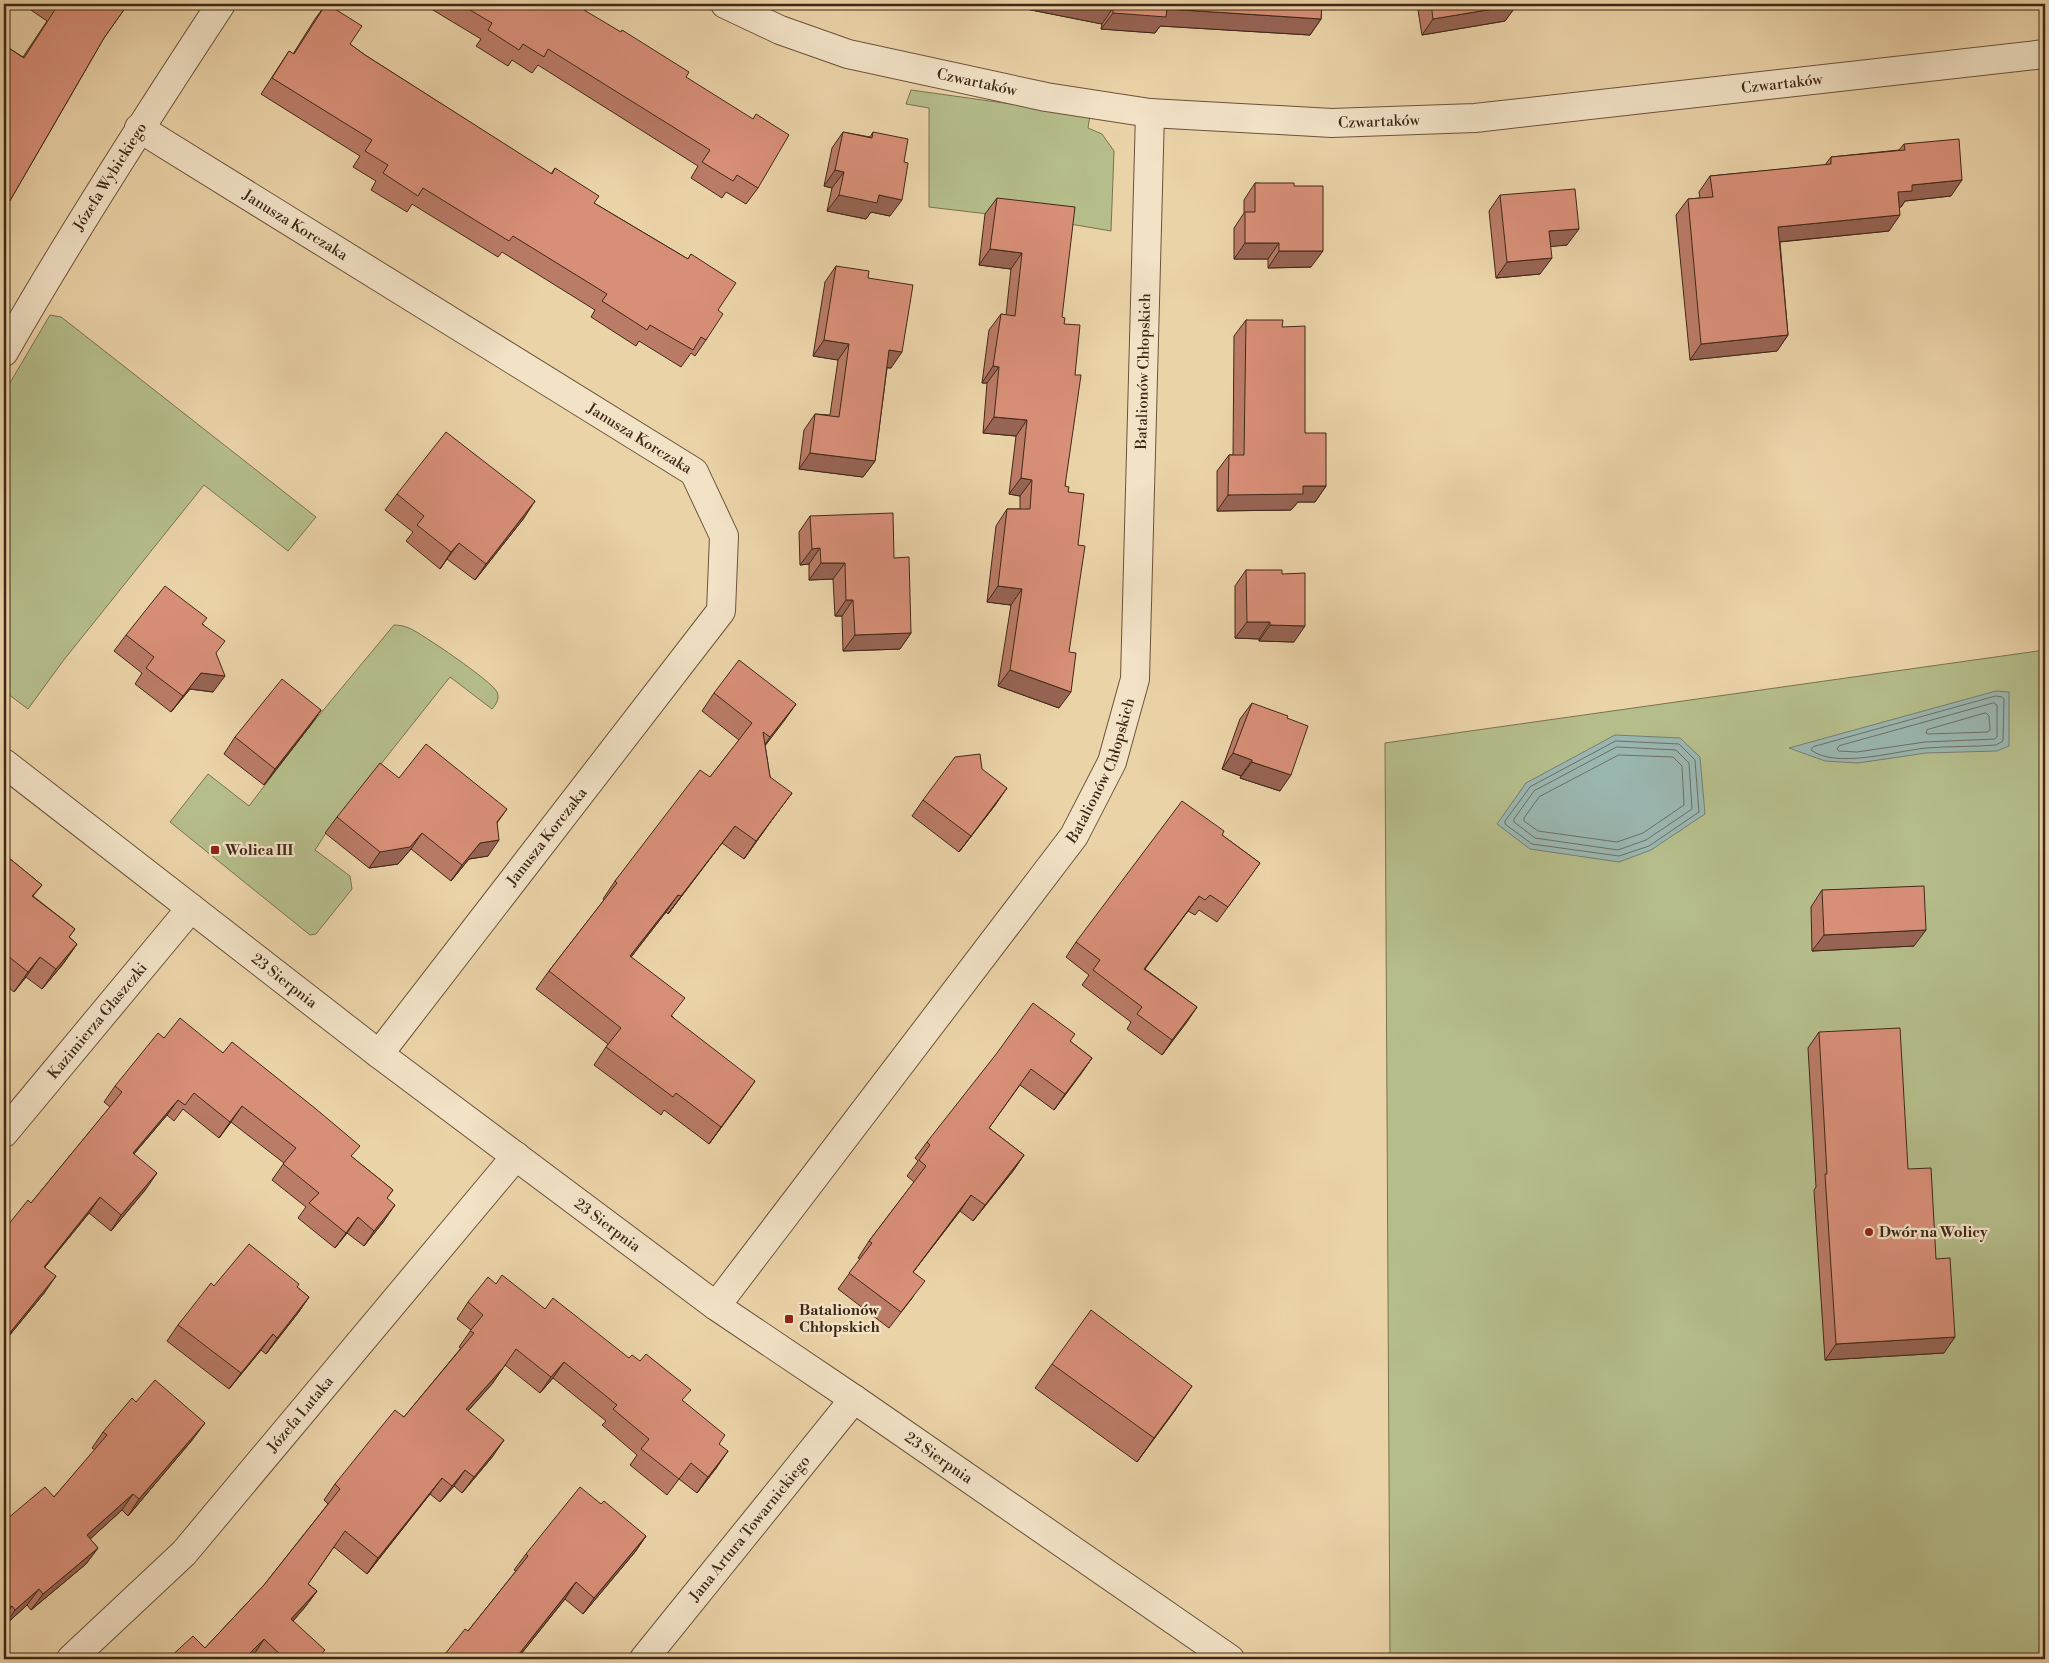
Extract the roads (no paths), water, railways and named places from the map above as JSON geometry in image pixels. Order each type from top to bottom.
[{"type":"street","name":"Józefa Wybickiego","points":[[4,352],[46,278],[139,128],[221,4]]},
{"type":"street","name":"Czwartaków","points":[[725,4],[780,30],[848,54],[1046,97],[1150,113],[1332,123],[1474,118],[2045,54]]},
{"type":"street","name":"Batalionów Chłopskich","points":[[716,1306],[1074,836],[1112,762],[1135,679],[1150,113]]},
{"type":"street","name":"Janusza Korczaka","points":[[139,128],[694,472],[724,536],[721,611],[379,1054]]},
{"type":"street","name":"23 Sierpnia","points":[[4,763],[379,1054],[716,1306],[1230,1659]]},
{"type":"street","name":"Kazimierza Głaszczki","points":[[4,1132],[191,908]]},
{"type":"street","name":"Józefa Lutaka","points":[[71,1659],[184,1553],[516,1156]]},
{"type":"street","name":"Jana Artura Towarnickiego","points":[[644,1659],[854,1399]]},
{"type":"water","points":[[1996,691],[2009,692],[2009,746],[1997,751],[1926,753],[1858,763],[1825,761],[1789,748]]},
{"type":"water","points":[[1615,735],[1680,738],[1700,757],[1705,814],[1651,850],[1619,862],[1530,849],[1497,824],[1526,783]]},
{"type":"place","name":"Wolica III","points":[[215,850]]},
{"type":"place","name":"Dwór na Wolicy","points":[[1869,1232]]},
{"type":"place","name":"Batalionów Chłopskich","points":[[789,1319]]}]
